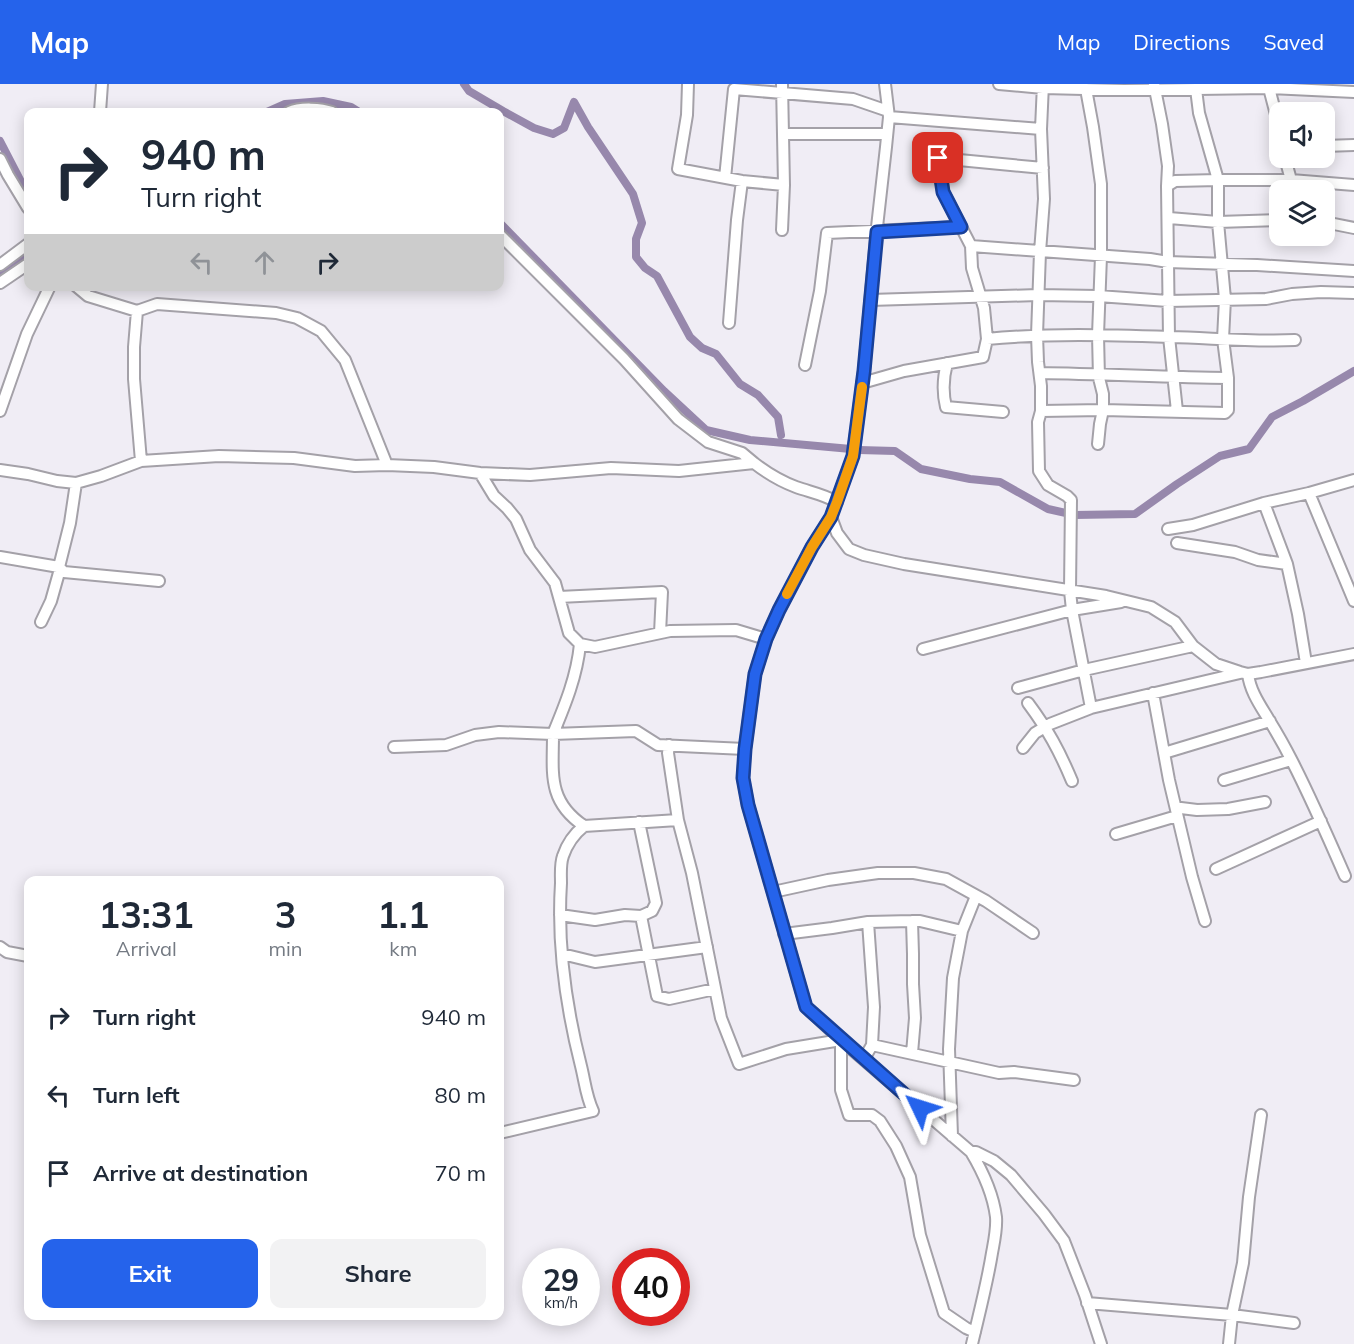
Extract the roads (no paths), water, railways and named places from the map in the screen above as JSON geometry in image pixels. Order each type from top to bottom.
[{"type":"street","points":[[100,108],[102,84]]},
{"type":"street","points":[[688,84],[687,115],[678,169],[742,181],[784,185]]},
{"type":"street","points":[[885,84],[887,134],[853,456],[831,517],[812,547],[766,639],[755,674],[743,778],[748,805],[806,1007],[971,1152],[983,1172],[993,1199],[996,1219],[995,1236],[972,1344]]},
{"type":"street","points":[[999,84],[1086,89],[1272,87],[1354,92]]},
{"type":"street","points":[[1043,86],[1041,129],[1044,199],[1037,335],[1041,411],[1038,422],[1039,471],[1048,485],[1071,500],[1070,591],[1091,708]]},
{"type":"street","points":[[1154,87],[1168,166],[1169,337],[1177,411]]},
{"type":"street","points":[[1272,87],[1275,102]]},
{"type":"street","points":[[725,178],[734,89],[782,89],[853,99],[888,114],[1041,129]]},
{"type":"street","points":[[782,89],[784,185],[782,230]]},
{"type":"street","points":[[1086,89],[1101,184],[1098,335],[1103,410],[1098,444]]},
{"type":"street","points":[[1041,411],[1225,413],[1228,410],[1228,378],[1223,339],[1225,299],[1218,222],[1218,180],[1199,113],[1196,89]]},
{"type":"street","points":[[783,134],[887,134]]},
{"type":"street","points":[[1335,146],[1354,145]]},
{"type":"street","points":[[862,383],[904,371],[983,357],[987,339],[984,308],[972,268],[971,246],[943,192],[938,158],[1043,168]]},
{"type":"street","points":[[0,159],[24,201]]},
{"type":"street","points":[[1288,168],[1291,180]]},
{"type":"street","points":[[1167,186],[1175,181],[1269,180]]},
{"type":"street","points":[[729,323],[742,181]]},
{"type":"street","points":[[1335,183],[1354,185]]},
{"type":"street","points":[[1169,218],[1218,222],[1269,220]]},
{"type":"street","points":[[1335,224],[1354,228]]},
{"type":"street","points":[[805,364],[820,291],[826,233],[961,227]]},
{"type":"street","points":[[504,239],[624,359],[678,418],[708,442],[742,453],[771,476],[796,487],[825,495],[837,502]]},
{"type":"street","points":[[971,246],[1168,262],[1354,271]]},
{"type":"street","points":[[0,265],[24,247]]},
{"type":"street","points":[[0,284],[24,267]]},
{"type":"street","points":[[0,411],[27,334],[48,291]]},
{"type":"street","points":[[82,291],[88,296],[137,311],[157,304],[276,313],[297,318],[321,331],[345,360],[387,465]]},
{"type":"street","points":[[870,300],[1038,295],[1168,301],[1266,298],[1321,292],[1354,293]]},
{"type":"street","points":[[137,311],[134,379],[141,461]]},
{"type":"street","points":[[987,339],[1037,335],[1098,335],[1295,340]]},
{"type":"street","points":[[947,363],[942,394],[946,407],[1003,412]]},
{"type":"street","points":[[1040,374],[1228,378]]},
{"type":"street","points":[[0,470],[76,483],[141,461],[229,456],[294,458],[355,466],[434,467],[480,473],[530,474],[611,468],[679,471],[754,463]]},
{"type":"street","points":[[480,473],[494,496],[516,519],[530,550],[555,583],[569,633],[580,644],[596,647],[669,631],[736,630],[766,639]]},
{"type":"street","points":[[1168,529],[1193,525],[1264,503],[1354,480]]},
{"type":"street","points":[[41,622],[51,601],[60,568],[76,483]]},
{"type":"street","points":[[1309,493],[1354,601]]},
{"type":"street","points":[[1264,503],[1287,564],[1306,663]]},
{"type":"street","points":[[831,517],[837,532],[849,549],[864,555],[903,564],[1129,601],[1151,607],[1174,622],[1192,646],[1216,663],[1244,673],[1256,699],[1291,760],[1345,876]]},
{"type":"street","points":[[1177,543],[1225,550],[1258,560],[1287,564]]},
{"type":"street","points":[[0,558],[60,568],[64,572],[159,581]]},
{"type":"street","points":[[559,597],[662,592],[660,633]]},
{"type":"street","points":[[923,649],[1072,610],[1129,601]]},
{"type":"street","points":[[580,644],[578,662],[568,698],[553,734],[553,772],[556,795],[563,808],[584,826]]},
{"type":"street","points":[[1018,688],[1084,670],[1192,646]]},
{"type":"street","points":[[1023,748],[1035,733],[1045,727],[1091,708],[1244,673],[1354,654]]},
{"type":"street","points":[[1152,693],[1192,877],[1205,921]]},
{"type":"street","points":[[1028,703],[1060,753],[1072,781]]},
{"type":"street","points":[[1164,753],[1270,721]]},
{"type":"street","points":[[394,747],[446,745],[475,735],[500,732],[553,734],[636,731],[658,745],[745,749]]},
{"type":"street","points":[[669,745],[668,753],[678,820],[692,873],[721,1018],[739,1064],[786,1049],[841,1040]]},
{"type":"street","points":[[1224,780],[1291,760]]},
{"type":"street","points":[[1116,834],[1177,812],[1181,808],[1228,809],[1265,802]]},
{"type":"street","points":[[504,1131],[593,1111],[586,1096],[573,1033],[562,954],[560,915],[562,857],[574,834],[584,826],[678,820]]},
{"type":"street","points":[[1216,869],[1321,821]]},
{"type":"street","points":[[560,915],[595,920],[625,915],[641,916],[652,910],[656,903],[639,822]]},
{"type":"street","points":[[773,892],[828,880],[878,873],[914,873],[946,879],[986,901],[1033,933]]},
{"type":"street","points":[[952,1136],[949,1049],[953,978],[962,931],[976,896]]},
{"type":"street","points":[[641,916],[657,996],[669,999],[715,989]]},
{"type":"street","points":[[784,934],[868,922],[912,921],[962,931]]},
{"type":"street","points":[[912,921],[915,1018],[912,1053]]},
{"type":"street","points":[[864,1059],[872,1045],[874,1007],[868,922]]},
{"type":"street","points":[[0,947],[7,952],[24,956]]},
{"type":"street","points":[[562,954],[595,962],[707,947]]},
{"type":"street","points":[[841,1040],[841,1090],[849,1115],[872,1115],[880,1121],[896,1146],[910,1177],[920,1234],[944,1313],[975,1332]]},
{"type":"street","points":[[872,1045],[999,1072],[1074,1080]]},
{"type":"street","points":[[1230,1344],[1232,1315],[1243,1263],[1249,1197],[1261,1115]]},
{"type":"street","points":[[971,1152],[976,1152],[994,1161],[1011,1175],[1064,1241],[1101,1344]]},
{"type":"street","points":[[1087,1303],[1232,1315],[1294,1323]]},
{"type":"waterway","points":[[464,84],[469,91],[498,108]]},
{"type":"waterway","points":[[276,108],[285,104],[323,101],[353,108]]},
{"type":"waterway","points":[[504,112],[534,128],[553,134],[564,128],[574,102],[633,194],[642,223],[636,239],[636,257],[645,268],[657,276],[690,337],[702,348],[716,354],[740,384],[758,395],[778,417],[781,435]]},
{"type":"waterway","points":[[0,141],[24,187]]},
{"type":"waterway","points":[[504,227],[664,391],[706,430],[750,440],[851,449]]},
{"type":"waterway","points":[[0,272],[24,257]]},
{"type":"waterway","points":[[859,450],[895,451],[921,469],[970,479],[1000,482],[1048,509],[1075,515],[1135,514],[1220,456],[1249,449],[1272,417],[1354,371]]}]
